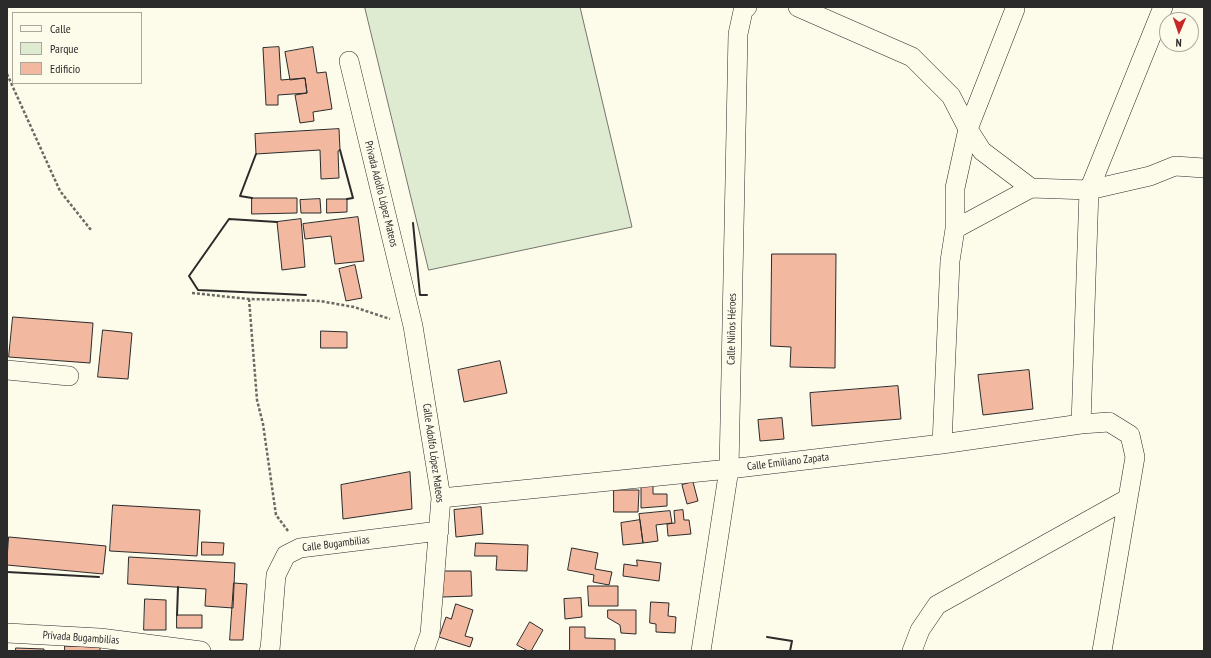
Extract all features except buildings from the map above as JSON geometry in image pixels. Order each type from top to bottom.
[{"type":"street","name":"Calle Niños Héroes","points":[[701,651],[729,469],[738,34],[743,11],[747,7]]},
{"type":"street","points":[[798,7],[912,57],[951,96],[982,152],[1031,188]]},
{"type":"street","points":[[1081,424],[1089,190],[1163,7]]},
{"type":"street","points":[[942,444],[950,261],[955,230],[956,188],[968,129],[1015,9]]},
{"type":"street","name":"Privada Adolfo López Mateos","points":[[349,61],[414,326]]},
{"type":"street","points":[[955,230],[1031,188],[1089,190],[1150,176],[1175,166],[1204,168]]},
{"type":"street","name":"Calle Adolfo López Mateos","points":[[414,326],[441,498],[430,634],[424,651]]},
{"type":"street","points":[[7,370],[69,376]]},
{"type":"street","name":"Calle Emiliano Zapata","points":[[441,498],[729,469],[942,444],[1081,424],[1109,422],[1130,435],[1135,457],[1127,499]]},
{"type":"street","points":[[912,651],[920,630],[937,604],[1127,499]]},
{"type":"street","points":[[1102,651],[1127,499]]},
{"type":"street","name":"Calle Bugambilias","points":[[269,651],[276,575],[286,555],[300,548],[439,531]]},
{"type":"street","name":"Privada Bugambilias","points":[[7,633],[100,638],[202,651]]},
{"type":"path","points":[[7,74],[60,191],[91,230]]},
{"type":"path","points":[[192,293],[249,299],[320,302],[354,307],[414,326]]},
{"type":"path","points":[[249,299],[257,400],[263,424],[276,515],[300,548]]},
{"type":"green space","points":[[365,7],[580,7],[632,227],[429,270]]},
{"type":"wall","points":[[340,150],[353,198],[347,199]]},
{"type":"wall","points":[[252,198],[240,196],[256,154]]},
{"type":"wall","points":[[277,222],[229,219],[189,276],[198,290],[306,295]]},
{"type":"wall","points":[[413,223],[420,295],[427,295]]},
{"type":"wall","points":[[7,572],[99,577]]},
{"type":"wall","points":[[177,615],[178,587]]},
{"type":"wall","points":[[767,637],[792,641],[790,651]]}]
